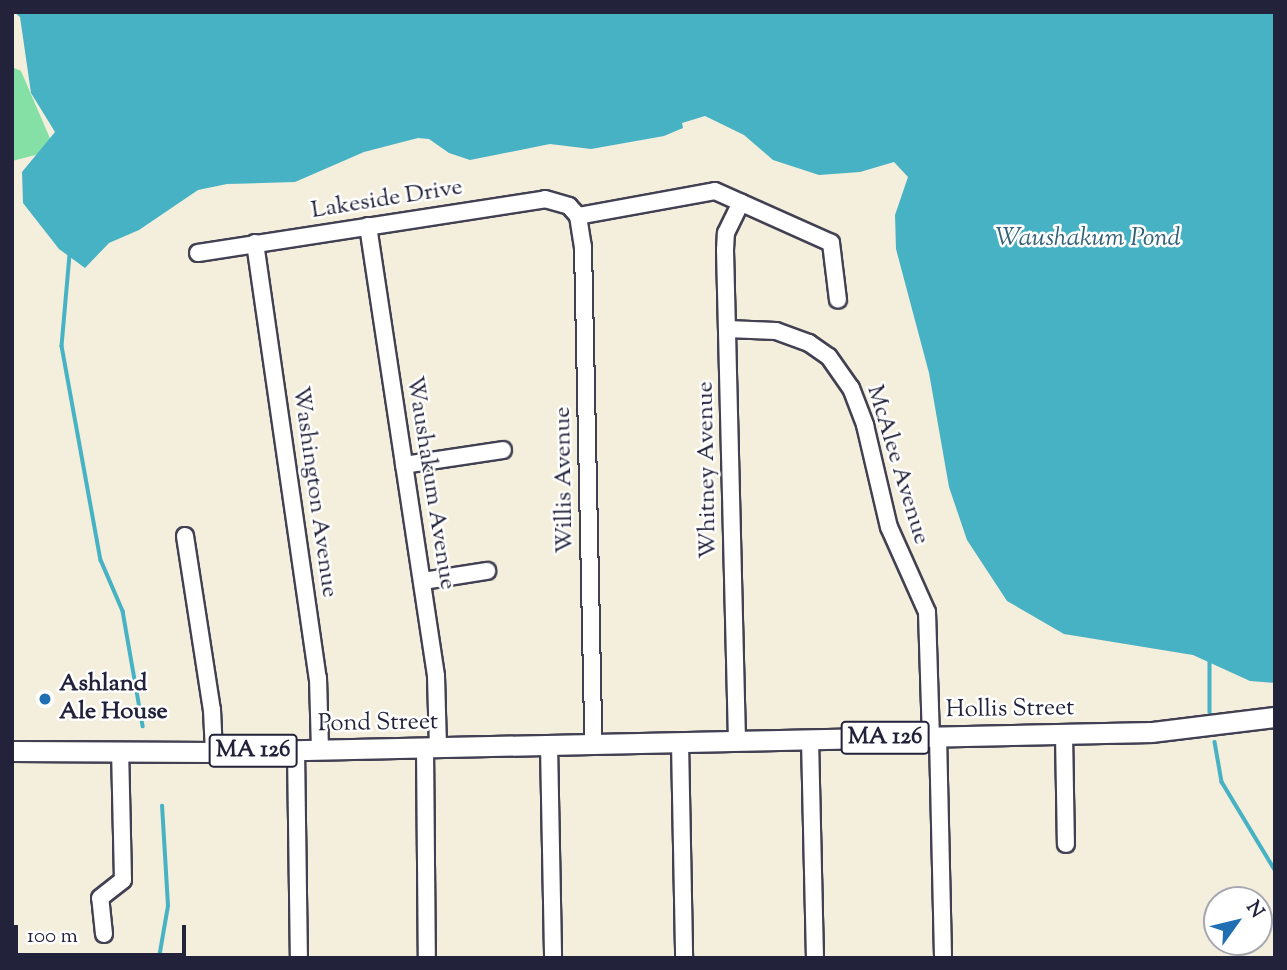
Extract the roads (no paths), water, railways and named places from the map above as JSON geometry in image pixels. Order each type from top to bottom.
[{"type":"main road","name":"Hollis Street","points":[[494,746],[1064,734],[1189,729],[1275,718]]},
{"type":"main road","name":"Pond Street","points":[[12,751],[214,752],[494,746]]},
{"type":"street","points":[[578,216],[701,191],[715,191],[831,243],[838,300]]},
{"type":"street","name":"Lakeside Drive","points":[[198,253],[545,199],[569,206],[578,216]]},
{"type":"street","name":"Whitney Avenue","points":[[737,741],[726,233],[741,202]]},
{"type":"street","name":"Willis Avenue","points":[[578,216],[583,247],[593,744]]},
{"type":"street","name":"Waushakum Avenue","points":[[368,226],[436,677],[431,747],[427,958]]},
{"type":"street","name":"Washington Avenue","points":[[255,243],[318,678],[320,749]]},
{"type":"street","name":"McAlee Avenue","points":[[727,329],[776,331],[809,343],[830,358],[851,388],[865,425],[889,527],[923,599],[929,626],[943,958]]},
{"type":"street","points":[[404,465],[503,450]]},
{"type":"street","points":[[185,536],[212,710],[214,752]]},
{"type":"street","points":[[423,581],[487,571]]},
{"type":"street","points":[[1064,734],[1066,844]]},
{"type":"street","points":[[810,739],[815,958]]},
{"type":"street","points":[[680,742],[684,958]]},
{"type":"street","points":[[549,745],[553,958]]},
{"type":"street","points":[[296,750],[299,958]]},
{"type":"street","points":[[104,934],[100,898],[123,880],[120,751]]},
{"type":"water","name":"Waushakum Pond","points":[[14,12],[1275,12],[1275,683],[1250,681],[1193,655],[1064,634],[1007,601],[967,540],[949,487],[929,373],[896,249],[895,215],[908,177],[894,162],[860,172],[819,175],[773,160],[744,135],[705,116],[682,123],[683,128],[664,136],[591,149],[550,144],[470,160],[449,153],[429,139],[418,138],[364,152],[295,182],[227,184],[198,190],[139,230],[109,243],[85,268],[59,249],[23,203],[22,172],[55,132],[31,93],[20,17]]},
{"type":"waterway","points":[[70,255],[62,346],[101,560],[123,611],[143,726]]},
{"type":"waterway","points":[[1210,659],[1210,712]]},
{"type":"waterway","points":[[1215,742],[1222,782],[1275,870]]},
{"type":"waterway","points":[[159,958],[168,906],[162,806]]},
{"type":"waterway","points":[[12,951],[14,958]]},
{"type":"place","name":"Ashland Ale House","points":[[45,699]]}]
